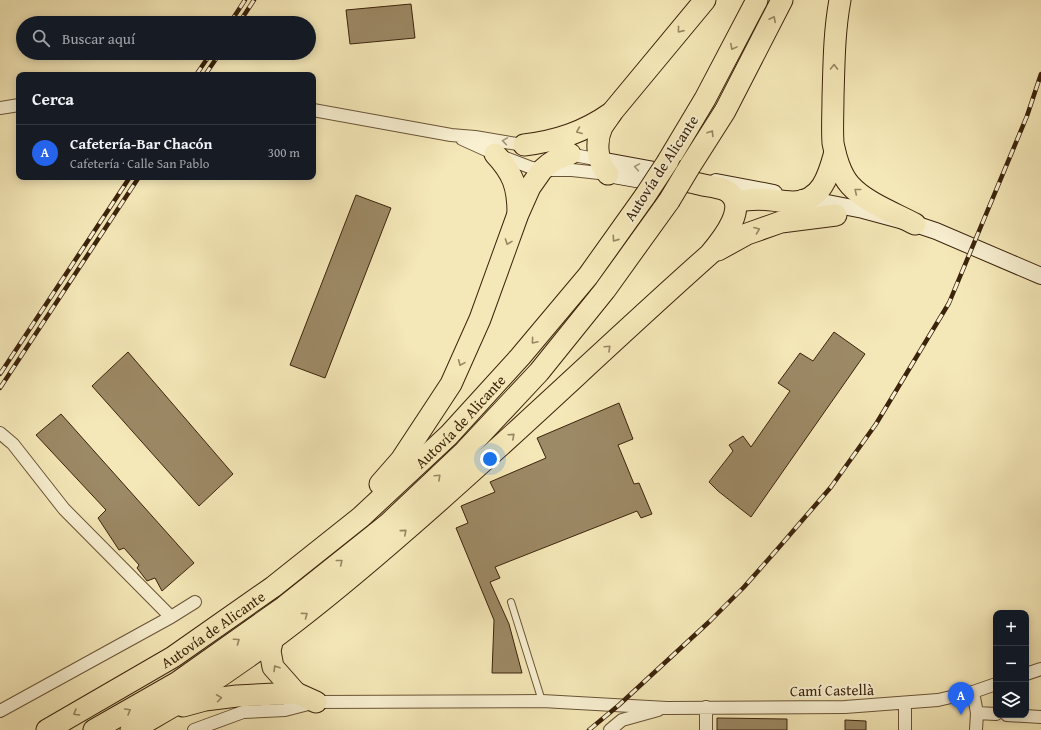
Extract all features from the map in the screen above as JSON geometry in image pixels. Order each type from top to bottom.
[{"type":"highway","points":[[604,167],[598,153],[602,128],[613,111],[705,0]]},
{"type":"highway","name":"Autovía de Alicante","points":[[94,730],[185,677],[284,607],[388,524],[465,451],[539,372],[605,290],[669,201],[678,167],[720,72],[757,0]]},
{"type":"highway","name":"Autovía de Alicante","points":[[47,730],[173,657],[273,587],[361,517],[449,435],[520,357],[588,276],[645,196],[678,167],[725,111],[782,0]]},
{"type":"highway","points":[[840,0],[834,62],[833,121],[835,152],[844,176],[849,184],[858,192],[886,209],[915,224]]},
{"type":"highway","points":[[524,145],[545,143],[566,136],[598,122],[613,111]]},
{"type":"highway","points":[[678,167],[693,183],[725,190],[740,198],[768,198],[793,202],[804,201],[809,199],[818,191],[827,179],[835,152]]},
{"type":"highway","points":[[495,154],[507,169],[515,185],[518,197],[518,214]]},
{"type":"highway","points":[[361,517],[370,495],[401,460],[452,384],[480,319],[518,214],[530,187],[542,170],[555,160],[570,154]]},
{"type":"highway","points":[[130,730],[167,711],[273,638],[311,610],[422,517],[710,254],[728,231],[740,198]]},
{"type":"highway","points":[[710,254],[747,234],[766,226],[799,219],[836,215]]},
{"type":"highway","points":[[273,638],[270,651],[273,667],[296,693],[316,702]]},
{"type":"highway","points":[[167,711],[205,700],[237,696],[296,693]]},
{"type":"street","points":[[0,108],[16,105]]},
{"type":"street","points":[[316,111],[451,135],[475,137],[570,154],[604,167],[740,198],[836,215],[892,218]]},
{"type":"street","points":[[451,135],[495,154],[532,168],[542,170],[572,170],[604,167],[649,169],[678,167],[809,199],[863,210],[936,231],[1041,276]]},
{"type":"street","points":[[0,434],[13,444],[64,509],[171,617]]},
{"type":"street","points":[[0,711],[171,617],[195,602]]},
{"type":"street","points":[[1029,673],[1041,669]]},
{"type":"street","name":"Camí Castellà","points":[[667,708],[845,707],[905,703],[938,700],[973,692],[993,685]]},
{"type":"street","points":[[973,692],[977,713],[976,730]]},
{"type":"street","points":[[194,730],[243,712],[285,710],[316,702],[542,701],[667,708]]},
{"type":"street","points":[[905,703],[905,730]]},
{"type":"street","points":[[706,707],[706,730]]},
{"type":"street","points":[[610,730],[622,720],[667,708]]},
{"type":"street","points":[[977,713],[993,714]]},
{"type":"street","points":[[1029,716],[1041,717]]},
{"type":"lane","points":[[511,602],[542,701]]},
{"type":"building","points":[[411,4],[415,38],[350,44],[346,10]]},
{"type":"building","points":[[356,195],[391,208],[325,378],[290,365]]},
{"type":"building","points":[[834,332],[865,354],[751,517],[709,482],[733,451],[729,445],[743,436],[751,447],[790,391],[778,383],[800,353],[813,361]]},
{"type":"building","points":[[128,352],[233,474],[199,506],[92,386]]},
{"type":"building","points":[[619,403],[633,439],[618,445],[634,484],[639,483],[652,514],[641,518],[637,511],[495,567],[500,578],[490,582],[509,624],[522,673],[492,673],[494,620],[456,528],[468,523],[461,506],[495,492],[490,482],[546,458],[537,438]]},
{"type":"building","points":[[61,414],[194,563],[162,591],[155,578],[147,581],[137,568],[139,565],[124,548],[119,550],[98,518],[106,510],[36,435]]},
{"type":"building","points":[[717,718],[787,719],[787,730],[717,730]]},
{"type":"building","points":[[845,720],[866,721],[866,730],[845,730]]},
{"type":"railway","points":[[235,16],[245,0]]},
{"type":"railway","points":[[244,16],[254,0]]},
{"type":"railway","points":[[198,72],[206,60]]},
{"type":"railway","points":[[207,72],[215,60]]},
{"type":"railway","points":[[589,730],[619,705],[710,621],[744,587],[831,487],[876,424],[949,303],[1027,116],[1041,74]]},
{"type":"railway","points":[[0,374],[128,180]]},
{"type":"railway","points":[[0,388],[137,180]]},
{"type":"place","name":"Cafetería-Bar Chacón","points":[[961,715]]}]
